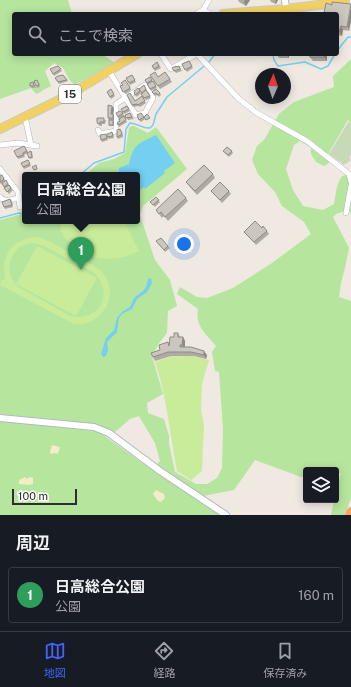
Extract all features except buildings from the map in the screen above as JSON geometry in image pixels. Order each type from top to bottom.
[{"type":"main road","points":[[248,12],[286,9],[345,0]]},
{"type":"main road","name":"15","points":[[0,129],[65,97],[134,56]]},
{"type":"street","points":[[200,12],[203,10],[209,0]]},
{"type":"street","points":[[285,0],[286,9]]},
{"type":"street","points":[[203,10],[206,12]]},
{"type":"street","points":[[162,56],[171,69],[193,56]]},
{"type":"street","points":[[198,56],[239,99],[257,113],[307,141],[350,174],[351,182]]},
{"type":"street","points":[[98,130],[100,134],[116,131],[116,104],[125,97],[145,85],[153,98],[145,112],[136,115],[125,97],[109,71]]},
{"type":"street","points":[[0,145],[18,143],[34,146],[25,117]]},
{"type":"street","points":[[0,170],[18,192],[20,207]]},
{"type":"street","points":[[346,213],[351,186]]},
{"type":"street","points":[[0,197],[5,201],[19,198]]},
{"type":"street","points":[[0,418],[81,425],[102,429],[109,432],[160,471],[226,515]]},
{"type":"green space","points":[[0,0],[68,0],[71,12],[12,12],[12,56],[105,56],[115,63],[74,85],[63,68],[54,63],[45,71],[51,86],[36,94],[31,88],[0,99]]},
{"type":"green space","points":[[351,59],[351,122],[348,120],[327,156],[329,163],[324,166],[316,162],[311,154],[311,148],[300,141],[294,145],[286,169],[293,190],[303,206],[323,210],[334,204],[337,186],[342,176],[351,174],[351,213],[348,210],[336,214],[333,217],[349,248],[339,297],[351,301],[351,498],[345,515],[331,515],[333,503],[339,503],[339,480],[341,473],[339,473],[339,467],[303,467],[303,477],[301,477],[255,460],[234,490],[203,496],[223,515],[0,515],[0,421],[94,431],[102,434],[152,470],[160,461],[155,443],[139,416],[130,419],[115,432],[94,424],[0,414],[0,220],[22,214],[22,224],[140,224],[140,215],[155,260],[170,280],[177,306],[168,311],[167,333],[159,343],[152,356],[163,394],[147,403],[148,413],[164,419],[169,436],[169,444],[175,472],[196,484],[207,484],[217,478],[222,468],[223,429],[219,372],[215,371],[212,352],[216,346],[199,325],[197,315],[198,309],[177,294],[180,287],[197,297],[207,298],[233,288],[272,263],[311,234],[304,222],[282,206],[275,192],[258,174],[252,160],[257,146],[264,140],[279,114],[294,102],[334,87],[333,76]]},
{"type":"green space","points":[[349,121],[351,123],[351,155],[350,161],[344,165],[329,154]]},
{"type":"green space","points":[[131,126],[148,133],[156,127],[187,169],[143,206],[140,215],[140,172],[88,172],[99,163],[114,159],[125,153],[129,128]]},
{"type":"green space","points":[[62,224],[126,224],[139,251],[126,257],[108,259],[92,256],[70,244],[64,236],[60,226]]},
{"type":"green space","points":[[39,237],[49,241],[101,271],[107,280],[110,289],[106,307],[101,314],[93,320],[74,324],[0,285],[2,279],[5,280],[5,262],[10,249],[22,240]],"holes":[[[32,243],[42,245],[93,272],[100,280],[103,288],[103,297],[101,304],[96,310],[89,315],[80,317],[70,316],[17,286],[11,277],[9,267],[12,256],[18,248],[27,244]]]},
{"type":"green space","points":[[37,246],[97,278],[76,316],[16,284]]},
{"type":"green space","points":[[171,356],[194,356],[209,360],[202,384],[201,410],[204,424],[202,471],[191,480],[177,471],[165,403],[155,362]]},
{"type":"sand","points":[[52,445],[60,447],[58,454],[51,454],[50,452]]},
{"type":"sand","points":[[25,477],[27,479],[30,477],[33,478],[33,484],[19,484],[19,480]]},
{"type":"sand","points":[[156,490],[164,494],[165,498],[161,502],[158,501],[153,494]]},
{"type":"water","points":[[156,135],[175,163],[145,189],[144,187],[140,190],[140,172],[119,172],[119,168],[129,164],[135,148],[145,140]]},
{"type":"water","points":[[151,278],[152,283],[147,292],[137,299],[132,309],[122,314],[119,318],[117,332],[107,342],[108,350],[106,356],[103,357],[101,354],[106,338],[114,330],[117,318],[122,312],[130,307],[134,298],[143,291],[146,287],[148,279]]},
{"type":"waterway","points":[[339,48],[348,37],[351,37]]},
{"type":"waterway","points":[[84,172],[94,163],[124,152],[126,129],[130,123],[145,128],[150,128],[153,125],[156,114],[167,97],[209,62],[214,56]]},
{"type":"waterway","points":[[273,56],[278,66],[305,62],[321,69],[328,66],[334,56]]},
{"type":"waterway","points":[[0,218],[22,214]]},
{"type":"place","name":"日高総合公園","points":[[81,270]]}]
